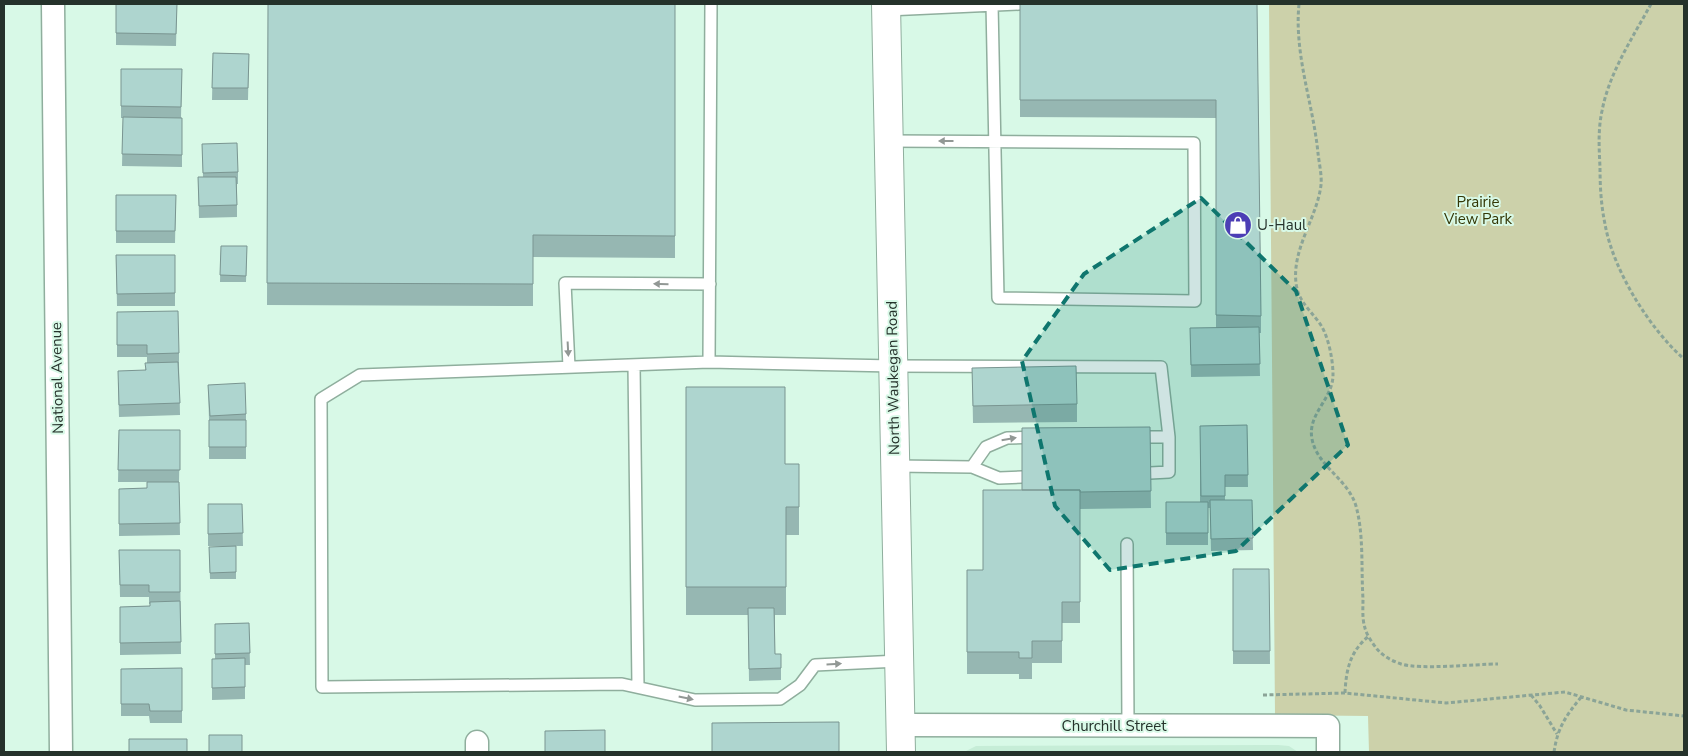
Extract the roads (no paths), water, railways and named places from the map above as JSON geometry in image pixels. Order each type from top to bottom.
[{"type":"main road","name":"North Waukegan Road","points":[[886,7],[900,752]]},
{"type":"street","name":"National Avenue","points":[[53,4],[60,752]]},
{"type":"street","name":"Churchill Street","points":[[900,725],[1328,726],[1328,752]]},
{"type":"lane","points":[[709,362],[711,4]]},
{"type":"lane","points":[[889,141],[995,141],[1194,143],[1195,301],[998,298],[995,141],[992,4]]},
{"type":"lane","points":[[886,7],[1019,4]]},
{"type":"lane","points":[[568,368],[565,283],[710,284]]},
{"type":"lane","points":[[899,661],[816,665],[800,685],[780,699],[694,700],[622,684],[322,687],[321,399],[360,375],[709,362],[893,366],[1161,366],[1169,437],[1168,472],[1150,473]]},
{"type":"lane","points":[[634,365],[638,688]]},
{"type":"lane","points":[[972,467],[986,447],[1007,438],[1045,437]]},
{"type":"lane","points":[[1121,437],[1169,437]]},
{"type":"lane","points":[[895,466],[972,467],[999,478],[1022,477]]},
{"type":"lane","points":[[1128,544],[1128,726]]},
{"type":"place","name":"U-Haul","points":[[1238,225]]},
{"type":"park label","name":"Prairie View Park","points":[[1478,210]]}]
